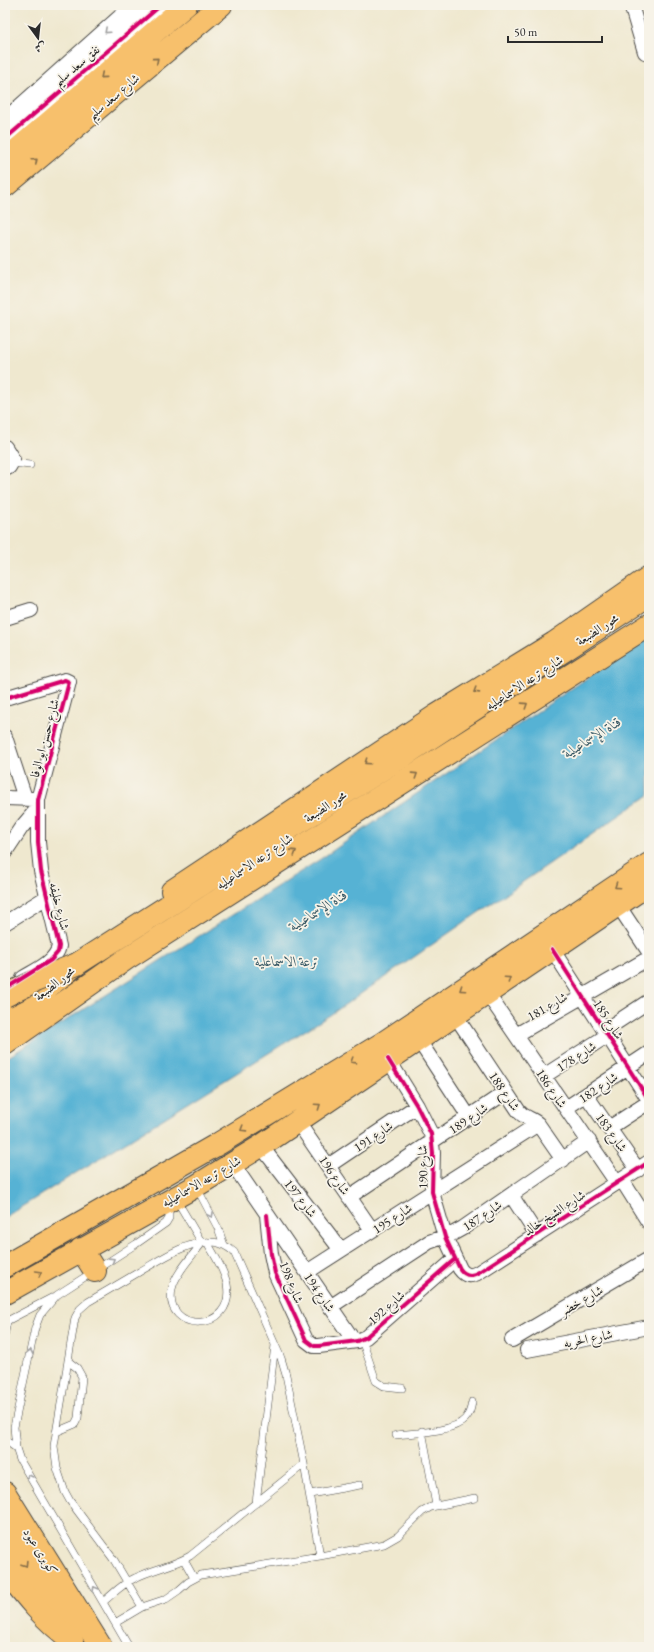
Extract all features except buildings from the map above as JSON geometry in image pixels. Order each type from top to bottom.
[{"type":"main road","name":"شارع سعد سليم","points":[[5,160],[186,5]]},
{"type":"main road","name":"شارع سعد سليم","points":[[5,186],[221,5]]},
{"type":"main road","name":"شارع ترعه الاسماعيليه","points":[[5,998],[133,917],[437,715],[554,643],[649,577]]},
{"type":"main road","name":"شارع ترعه الاسماعيليه","points":[[5,1030],[351,796],[648,599]]},
{"type":"main road","name":"محور الضبعة","points":[[5,1022],[77,964],[648,599]]},
{"type":"main road","name":"محور الضبعة","points":[[5,1044],[126,959],[649,625]]},
{"type":"main road","name":"شارع ترعه الاسماعيليه","points":[[5,1266],[218,1144],[383,1043],[649,864]]},
{"type":"main road","name":"شارع ترعه الاسماعيليه","points":[[5,1293],[81,1249],[196,1186],[261,1146],[618,905],[648,888]]},
{"type":"main road","points":[[5,998],[35,981],[77,964]]},
{"type":"main road","points":[[81,1249],[95,1270]]},
{"type":"main road","name":"كوبرى عبود","points":[[5,1493],[47,1596]]},
{"type":"main road","name":"كوبرى عبود","points":[[5,1531],[47,1596]]},
{"type":"main road","points":[[5,1569],[47,1596],[101,1647]]},
{"type":"main road","points":[[47,1596],[50,1623],[74,1644]]},
{"type":"street","points":[[5,122],[136,5]]},
{"type":"street","name":"نفق سعد سليم","points":[[5,140],[161,5]]},
{"type":"street","points":[[631,5],[645,52]]},
{"type":"street","points":[[5,447],[13,458],[9,466]]},
{"type":"street","points":[[5,618],[31,610]]},
{"type":"street","name":"شارع حسن ابو الوفا","points":[[5,698],[65,680],[69,682],[34,802]]},
{"type":"street","points":[[5,737],[34,802]]},
{"type":"street","points":[[5,798],[34,802]]},
{"type":"street","points":[[5,852],[9,838],[21,828],[34,802]]},
{"type":"street","name":"شارع خليفه","points":[[5,989],[51,960],[58,952],[58,941],[41,871],[34,802]]},
{"type":"street","points":[[5,923],[47,897]]},
{"type":"street","points":[[618,905],[649,952]]},
{"type":"street","name":"شارع 185","points":[[552,949],[649,1101]]},
{"type":"street","name":"شارع 181","points":[[516,1035],[649,958]]},
{"type":"street","name":"شارع 186","points":[[487,993],[589,1142],[620,1181],[649,1223]]},
{"type":"street","name":"شارع 178","points":[[544,1076],[649,1001]]},
{"type":"street","name":"شارع 188","points":[[454,1015],[521,1114],[538,1124],[563,1160]]},
{"type":"street","points":[[418,1039],[469,1117]]},
{"type":"street","name":"شارع 182","points":[[566,1108],[649,1053]]},
{"type":"street","name":"شارع 190","points":[[388,1059],[417,1106],[430,1134],[432,1142],[432,1192],[445,1237],[460,1269],[463,1273],[469,1276]]},
{"type":"street","name":"شارع 189","points":[[349,1197],[506,1092]]},
{"type":"street","name":"شارع 183","points":[[586,1095],[609,1128],[643,1166]]},
{"type":"street","points":[[609,1128],[649,1101]]},
{"type":"street","name":"شارع 191","points":[[328,1166],[417,1106]]},
{"type":"street","name":"شارع 196","points":[[297,1121],[372,1230]]},
{"type":"street","name":"شارع 195","points":[[307,1272],[538,1124]]},
{"type":"street","name":"شارع 187","points":[[330,1307],[429,1242],[445,1237],[458,1230],[589,1142]]},
{"type":"street","name":"شارع 197","points":[[261,1146],[341,1250]]},
{"type":"street","name":"شارع 194","points":[[232,1163],[330,1307],[358,1340]]},
{"type":"street","name":"شارع الشيخ خالد","points":[[469,1276],[479,1272],[643,1166]]},
{"type":"street","points":[[511,1195],[537,1235]]},
{"type":"street","name":"شارع 198","points":[[267,1214],[270,1254],[275,1273],[306,1340],[314,1346],[319,1346]]},
{"type":"street","name":"شارع 192","points":[[319,1346],[358,1340],[370,1335],[455,1259]]},
{"type":"street","name":"شارع خضر","points":[[512,1340],[649,1259]]},
{"type":"street","name":"شارع الحريه","points":[[527,1350],[649,1327]]},
{"type":"lane","points":[[9,466],[30,465]]},
{"type":"lane","points":[[196,1186],[218,1228],[224,1245]]},
{"type":"lane","points":[[172,1199],[205,1242],[226,1278],[227,1293],[224,1307],[215,1318],[203,1323],[196,1323],[183,1319],[178,1314],[175,1309],[172,1296],[174,1283],[177,1278],[205,1242]]},
{"type":"lane","points":[[5,1332],[6,1322],[57,1295],[166,1223],[169,1218],[172,1199]]},
{"type":"lane","points":[[142,1607],[114,1560],[65,1492],[57,1468],[54,1446],[75,1318],[84,1305],[182,1248],[205,1242],[224,1245],[236,1256],[281,1358],[291,1392],[320,1556]]},
{"type":"lane","points":[[57,1295],[40,1316],[35,1328],[14,1427],[16,1448],[26,1472],[129,1647]]},
{"type":"lane","points":[[358,1340],[376,1381],[384,1386],[402,1388]]},
{"type":"lane","points":[[256,1503],[275,1344]]},
{"type":"lane","points":[[56,1432],[75,1424],[79,1415],[82,1377],[77,1368],[68,1361]]},
{"type":"lane","points":[[396,1435],[447,1428],[460,1424],[469,1414],[472,1402]]},
{"type":"lane","points":[[422,1431],[436,1505]]},
{"type":"lane","points":[[5,1440],[16,1448]]},
{"type":"lane","points":[[103,1602],[127,1582],[184,1560],[304,1464]]},
{"type":"lane","points":[[310,1494],[360,1485]]},
{"type":"lane","points":[[115,1623],[142,1607],[166,1599],[194,1578],[215,1572],[320,1556],[384,1544],[398,1536],[422,1512],[436,1505],[475,1498]]},
{"type":"lane","points":[[184,1560],[194,1578]]},
{"type":"water","name":"ترعة الاسماعلية","points":[[649,636],[649,795],[330,1015],[5,1217],[5,1059],[319,860]]},
{"type":"cycle path","points":[[5,139],[161,5]]},
{"type":"cycle path","points":[[5,698],[65,680],[69,682],[38,800],[38,842],[41,871],[59,946],[58,952],[51,960],[5,989]]},
{"type":"cycle path","points":[[552,949],[649,1100]]},
{"type":"cycle path","points":[[388,1059],[417,1106],[431,1134],[433,1153],[432,1192],[445,1237],[460,1269],[466,1274],[473,1275],[479,1272],[649,1162]]},
{"type":"cycle path","points":[[267,1215],[271,1254],[275,1273],[306,1340],[314,1346],[357,1341],[366,1337],[455,1259]]},
{"type":"water label","name":"قناة الإسماعيلية","points":[[592,737]]},
{"type":"water label","name":"قناة الإسماعيلية","points":[[318,910]]}]
